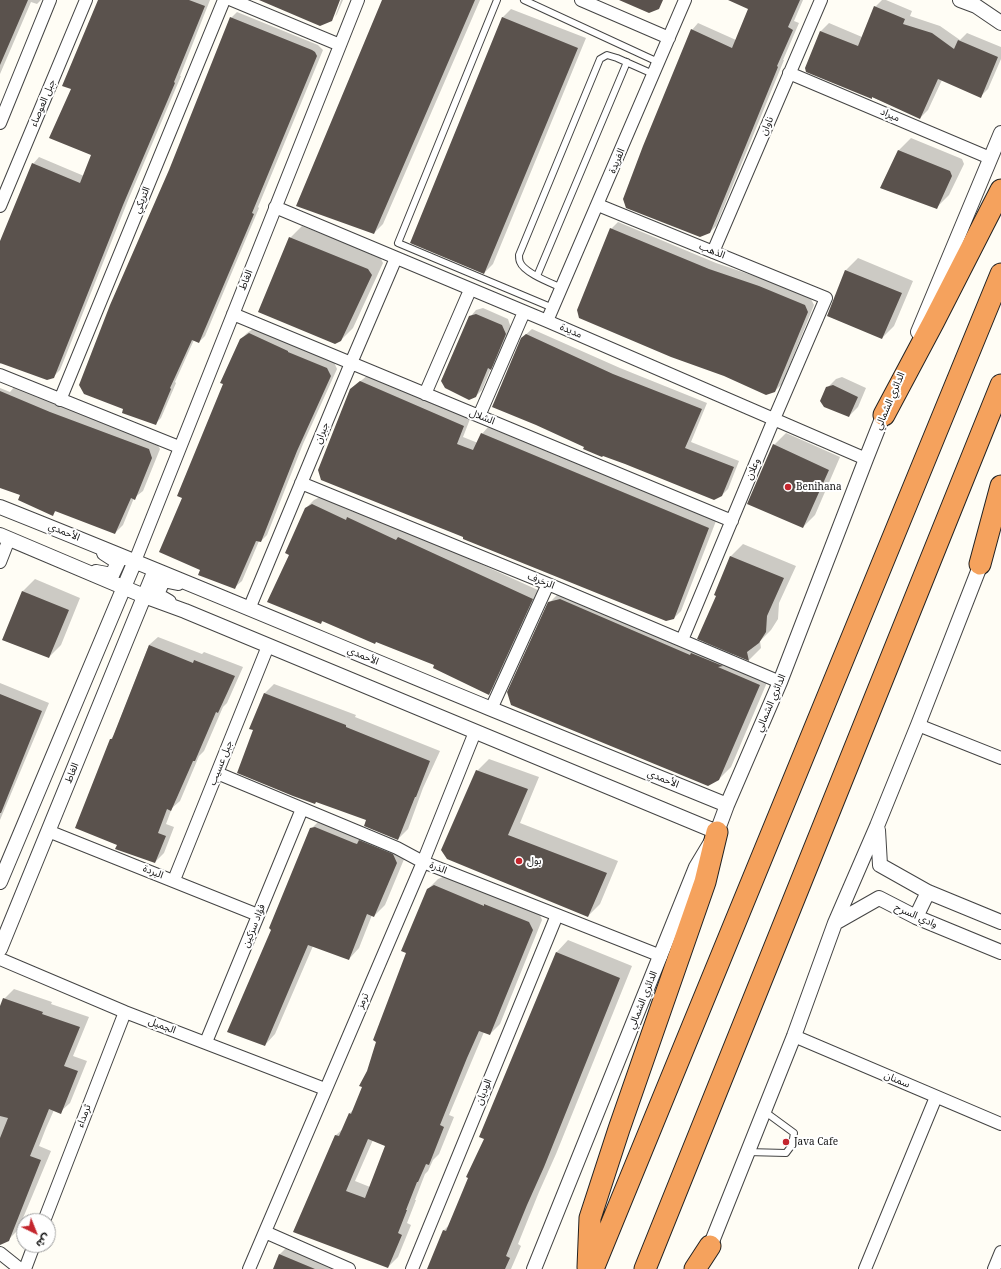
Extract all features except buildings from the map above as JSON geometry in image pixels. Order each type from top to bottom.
[{"type":"highway","points":[[884,415],[1001,190]]},
{"type":"highway","points":[[593,1269],[1001,274]]},
{"type":"highway","points":[[645,1269],[1001,385]]},
{"type":"highway","points":[[980,564],[1001,486]]},
{"type":"highway","points":[[588,1269],[590,1218],[705,882],[717,832]]},
{"type":"highway","points":[[695,1269],[710,1246]]},
{"type":"street","points":[[0,122],[3,106],[50,0]]},
{"type":"street","name":"جبل العوصاء","points":[[0,206],[86,0]]},
{"type":"street","name":"التريكي","points":[[60,400],[224,0]]},
{"type":"street","points":[[232,0],[340,45]]},
{"type":"street","name":"الغاط","points":[[135,561],[179,447],[358,0]]},
{"type":"street","points":[[581,0],[669,38]]},
{"type":"street","name":"الفريدة","points":[[547,321],[685,0]]},
{"type":"street","name":"ناوان","points":[[713,252],[821,0]]},
{"type":"street","points":[[960,0],[978,3],[1001,23]]},
{"type":"street","name":"ميراد","points":[[789,73],[990,158]]},
{"type":"street","name":"الدائري الشمالي","points":[[534,1269],[696,867],[717,832],[727,804],[780,682],[866,459],[1001,133]]},
{"type":"street","name":"الذهب","points":[[598,204],[826,298]]},
{"type":"street","name":"مديدة","points":[[275,207],[547,321],[866,459]]},
{"type":"street","name":"جبران","points":[[249,609],[396,258]]},
{"type":"street","points":[[425,394],[470,290]]},
{"type":"street","name":"وعلان","points":[[682,640],[826,298]]},
{"type":"street","points":[[479,416],[524,312]]},
{"type":"street","name":"الشلال","points":[[233,314],[732,521]]},
{"type":"street","points":[[0,375],[179,447]]},
{"type":"street","name":"الزخرف","points":[[301,483],[548,584],[780,682]]},
{"type":"street","name":"الأحمدي","points":[[0,507],[135,561],[491,709],[727,804]]},
{"type":"street","points":[[701,1269],[794,1036],[835,924],[918,725],[980,564],[1001,514]]},
{"type":"street","points":[[0,562],[5,537],[123,588],[185,611],[717,832]]},
{"type":"street","points":[[76,567],[112,575],[118,562],[86,541]]},
{"type":"street","points":[[0,882],[135,561]]},
{"type":"street","name":"الغاط","points":[[0,949],[155,570]]},
{"type":"street","points":[[185,611],[158,595],[163,580],[198,588]]},
{"type":"street","points":[[491,709],[548,584]]},
{"type":"street","name":"جبل عسيب","points":[[174,880],[268,646]]},
{"type":"street","points":[[918,725],[1001,758]]},
{"type":"street","name":"ترمز","points":[[249,1269],[423,862],[475,732]]},
{"type":"street","name":"الذرة","points":[[217,773],[397,848],[423,862],[661,956]]},
{"type":"street","name":"فؤاد سزكين","points":[[206,1042],[302,809]]},
{"type":"street","points":[[877,826],[880,866],[928,892],[1001,922]]},
{"type":"street","name":"البردة","points":[[48,830],[258,915]]},
{"type":"street","points":[[916,917],[928,892]]},
{"type":"street","name":"وادي السرح","points":[[835,924],[879,898],[916,917],[1001,952]]},
{"type":"street","name":"الوديان","points":[[412,1269],[557,916]]},
{"type":"street","name":"الجميل","points":[[0,960],[125,1012],[325,1089]]},
{"type":"street","name":"ثرمداء","points":[[47,1213],[125,1012]]},
{"type":"street","name":"سمنان","points":[[794,1036],[1001,1124]]},
{"type":"street","points":[[865,1269],[936,1097]]},
{"type":"street","points":[[264,1232],[349,1269]]},
{"type":"street","points":[[994,1269],[1001,1252]]},
{"type":"street","points":[[0,1253],[20,1269]]},
{"type":"street","points":[[25,1269],[31,1253]]},
{"type":"lane","points":[[497,0],[398,243],[553,308]]},
{"type":"lane","points":[[524,0],[658,62]]},
{"type":"lane","points":[[562,288],[537,276],[520,263],[519,256],[600,59],[607,55],[653,74]]},
{"type":"lane","points":[[537,276],[627,62]]},
{"type":"lane","points":[[747,1152],[786,1153],[792,1145],[794,1133],[764,1111]]},
{"type":"place","name":"Benihana","points":[[788,487]]},
{"type":"place","name":"بول","points":[[519,861]]},
{"type":"place","name":"Java Cafe","points":[[786,1142]]}]
